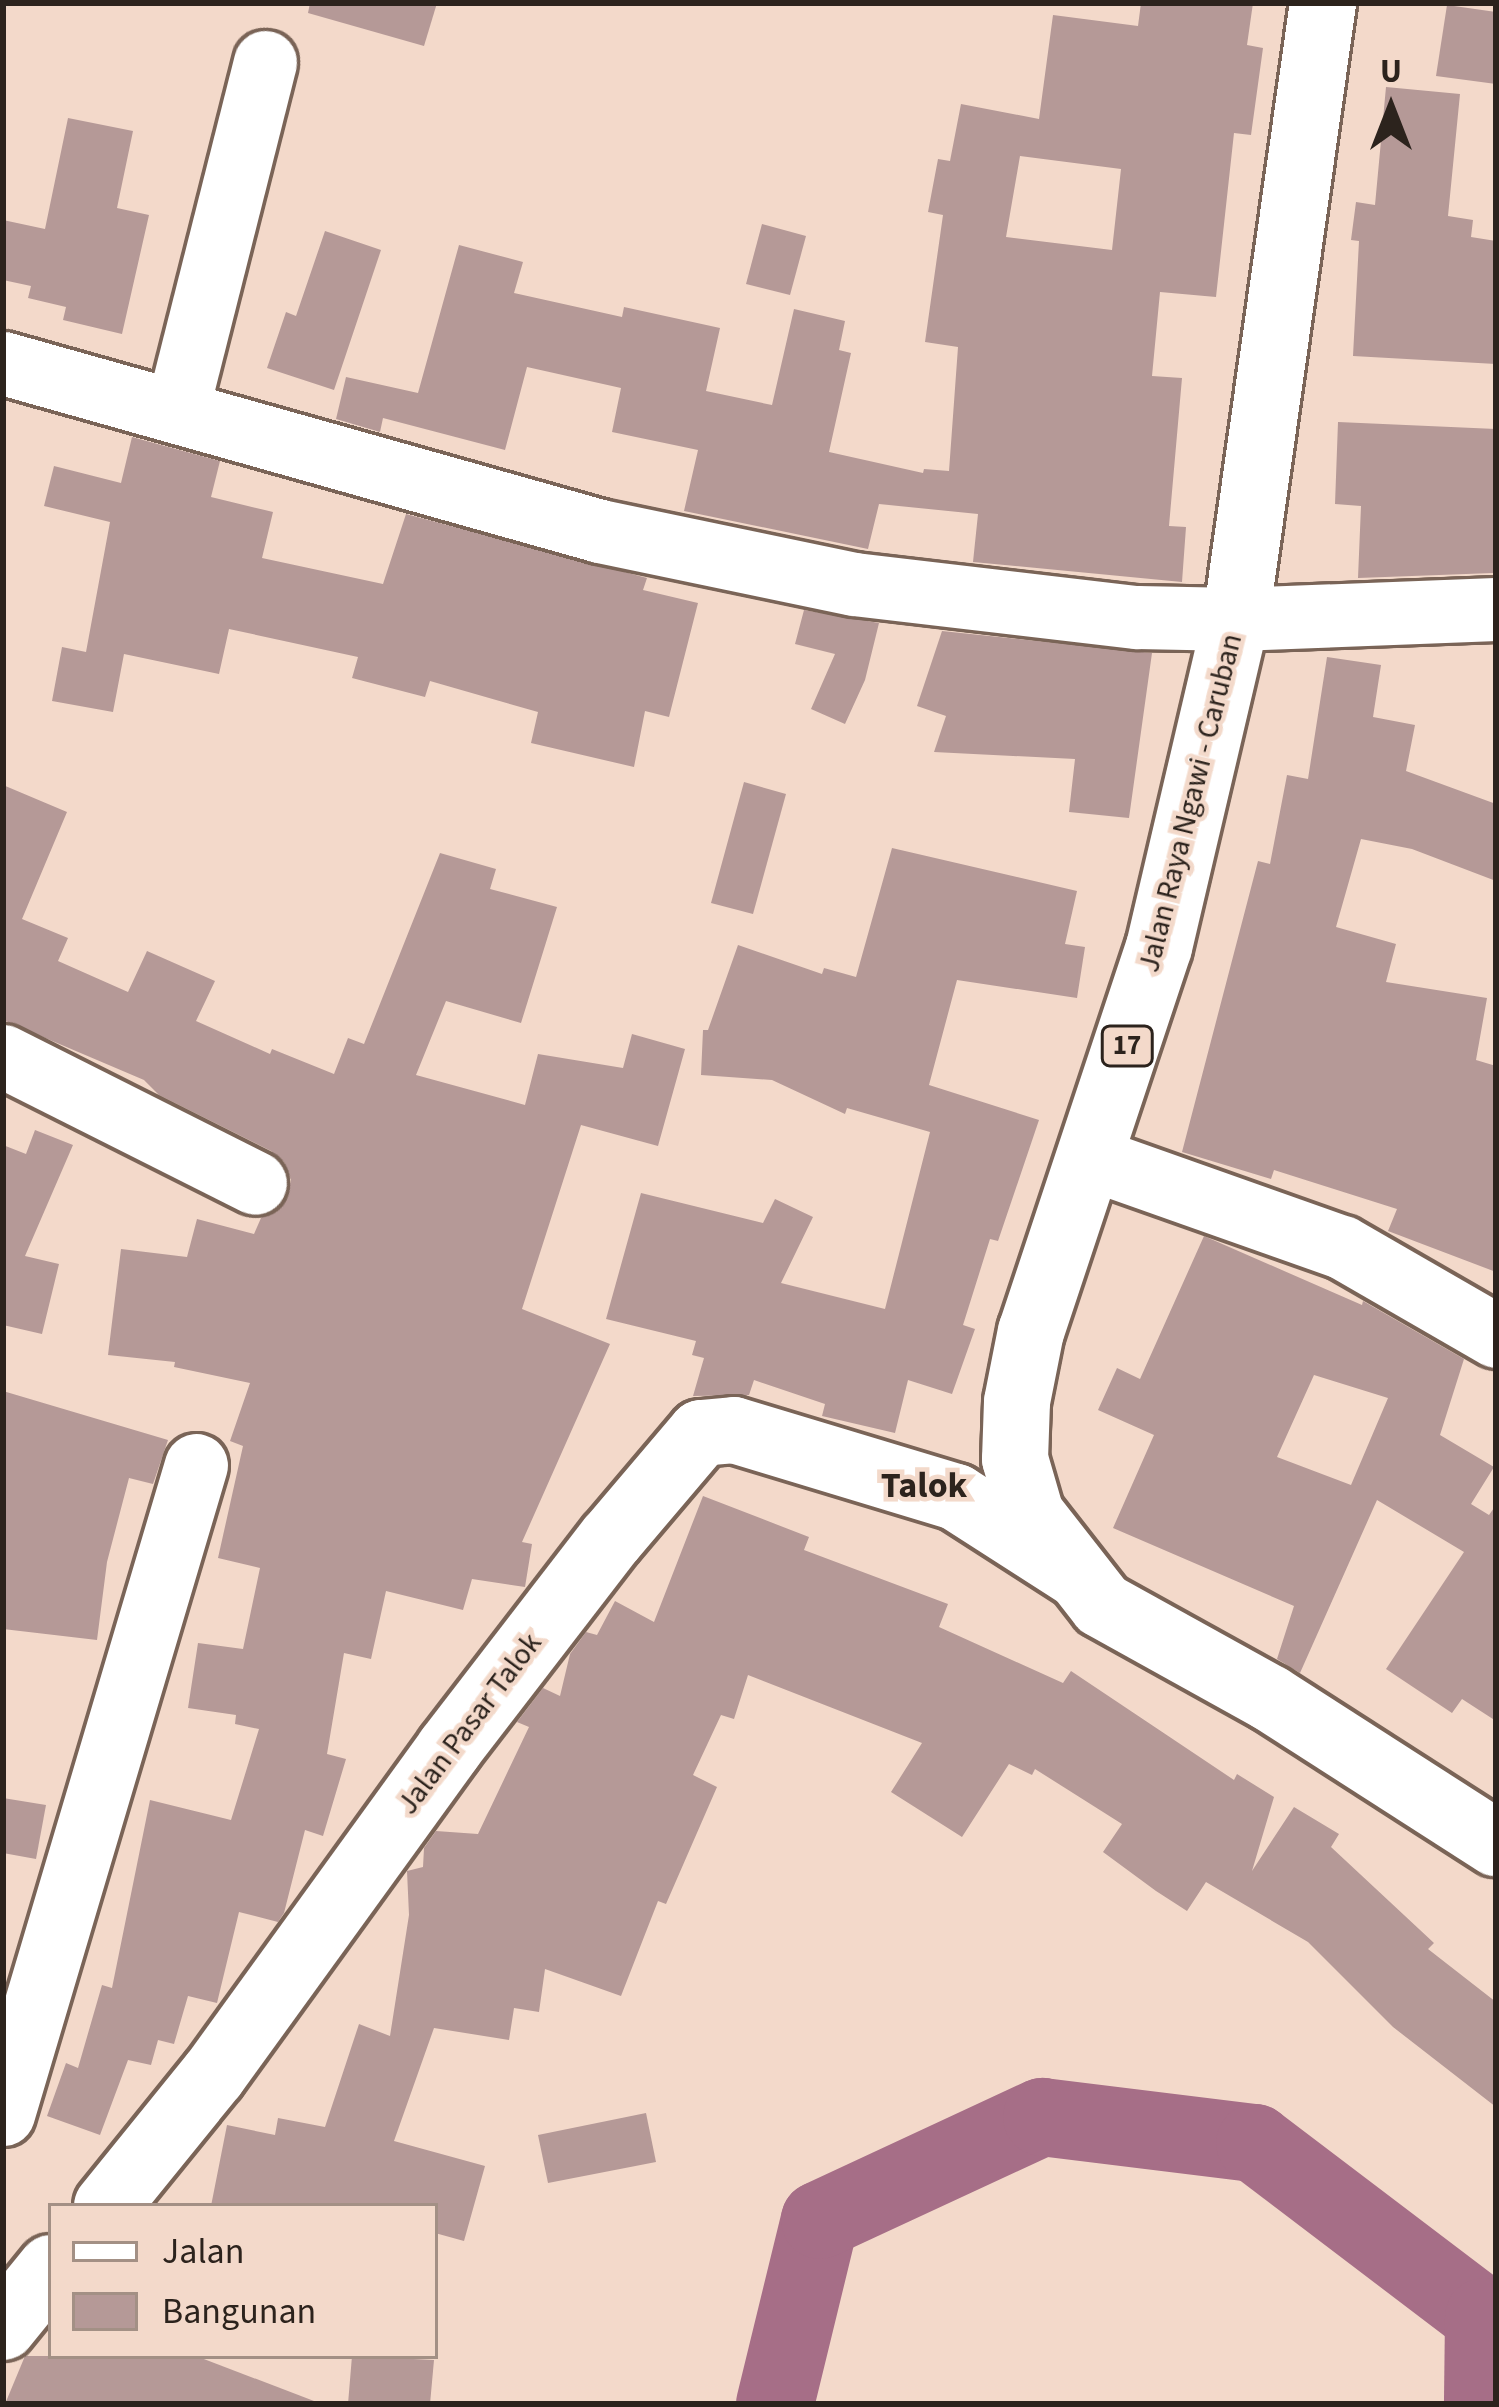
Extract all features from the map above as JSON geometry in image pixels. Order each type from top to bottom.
[{"type":"main road","name":"Jalan Raya Ngawi - Caruban","points":[[1323,3],[1236,620],[1159,946],[1031,1331],[1016,1414],[1016,1459],[1031,1514],[1102,1605],[1270,1698],[1496,1843]]},
{"type":"main road","points":[[924,1486],[949,1479],[987,1454],[1016,1414]]},
{"type":"main road","name":"Jalan Pasar Talok","points":[[109,2203],[214,2074],[463,1732],[701,1433],[734,1430],[956,1497],[1078,1576]]},
{"type":"main road","points":[[3,2327],[48,2272]]},
{"type":"street","points":[[177,410],[265,62]]},
{"type":"street","points":[[3,363],[600,531],[729,561],[878,587],[1137,616],[1236,620],[1496,609]]},
{"type":"street","points":[[3,1056],[255,1183]]},
{"type":"street","points":[[1090,1159],[1342,1246],[1496,1336]]},
{"type":"street","points":[[3,2114],[196,1465]]},
{"type":"building","points":[[310,3],[437,3],[424,46],[308,13]]},
{"type":"building","points":[[1141,3],[1253,3],[1247,45],[1263,48],[1251,135],[1234,133],[1216,297],[1160,292],[1152,376],[1182,378],[1169,526],[1186,527],[1182,582],[973,562],[978,514],[879,504],[868,549],[684,511],[698,450],[612,432],[621,388],[527,367],[505,450],[383,418],[380,432],[336,419],[346,377],[418,393],[459,245],[523,262],[514,293],[622,317],[624,307],[720,328],[706,391],[772,405],[794,309],[845,321],[839,350],[851,353],[829,452],[923,473],[924,469],[949,471],[958,347],[925,342],[943,215],[928,212],[938,159],[950,161],[961,104],[1039,119],[1053,15],[1138,26]],"holes":[[[1020,156],[1121,169],[1112,250],[1006,237]]]},
{"type":"building","points":[[1447,5],[1496,12],[1496,84],[1436,76]]},
{"type":"building","points":[[1386,87],[1460,94],[1448,216],[1473,220],[1471,237],[1496,241],[1496,364],[1353,356],[1359,241],[1351,240],[1356,202],[1375,205]]},
{"type":"building","points":[[68,118],[133,131],[117,208],[149,215],[122,334],[63,320],[66,307],[28,298],[31,286],[3,280],[3,220],[45,229]]},
{"type":"building","points":[[762,224],[806,236],[790,295],[746,284]]},
{"type":"building","points":[[325,231],[381,250],[334,390],[267,368],[286,312],[296,316]]},
{"type":"building","points":[[1338,422],[1496,429],[1493,573],[1358,578],[1361,506],[1335,504]]},
{"type":"building","points":[[132,437],[220,461],[211,497],[273,512],[262,558],[383,584],[406,514],[647,578],[643,590],[698,603],[669,717],[645,711],[634,767],[531,743],[538,712],[430,681],[425,697],[352,678],[358,657],[229,629],[219,674],[124,654],[113,712],[52,701],[62,647],[86,652],[110,522],[44,506],[54,466],[121,483]]},
{"type":"building","points":[[804,610],[879,623],[865,680],[845,724],[811,709],[835,654],[795,644]]},
{"type":"building","points":[[942,631],[1152,653],[1129,818],[1069,812],[1075,759],[934,752],[946,716],[917,706]]},
{"type":"building","points":[[1327,657],[1381,665],[1373,717],[1415,725],[1406,771],[1496,804],[1496,881],[1412,849],[1361,839],[1336,927],[1396,944],[1386,982],[1487,998],[1476,1060],[1496,1066],[1496,1272],[1388,1231],[1397,1209],[1274,1170],[1271,1179],[1182,1152],[1258,861],[1270,864],[1287,775],[1308,779]]},
{"type":"building","points":[[744,782],[786,794],[753,914],[711,903]]},
{"type":"building","points":[[3,785],[67,812],[22,919],[68,938],[58,961],[128,992],[147,951],[215,981],[196,1021],[270,1054],[272,1049],[334,1074],[348,1038],[364,1044],[440,853],[496,869],[490,889],[557,907],[521,1023],[446,1001],[416,1075],[525,1105],[538,1054],[623,1068],[632,1034],[685,1049],[658,1146],[581,1125],[522,1309],[610,1344],[522,1542],[532,1544],[525,1587],[472,1579],[463,1610],[386,1591],[371,1659],[344,1653],[327,1754],[346,1759],[323,1836],[305,1830],[284,1913],[278,1922],[239,1912],[217,2003],[188,1996],[174,2044],[158,2040],[151,2065],[128,2060],[100,2135],[47,2116],[66,2063],[78,2068],[102,1985],[112,1988],[150,1800],[231,1820],[259,1729],[235,1724],[236,1715],[188,1708],[198,1643],[243,1649],[260,1568],[218,1558],[243,1446],[230,1441],[250,1383],[174,1367],[175,1362],[108,1355],[121,1249],[187,1257],[197,1219],[254,1234],[261,1218],[286,1200],[291,1180],[284,1162],[271,1151],[159,1095],[144,1080],[3,1020]]},
{"type":"building","points":[[892,848],[1077,891],[1065,944],[1085,947],[1077,998],[957,980],[929,1085],[1039,1120],[998,1241],[990,1239],[963,1325],[975,1329],[952,1394],[908,1380],[895,1433],[822,1416],[825,1404],[754,1380],[749,1395],[693,1396],[704,1358],[692,1355],[696,1341],[606,1319],[641,1193],[763,1223],[775,1199],[813,1217],[781,1283],[885,1309],[930,1132],[847,1108],[845,1114],[772,1080],[701,1075],[703,1030],[708,1030],[738,945],[822,974],[824,968],[856,977]]},
{"type":"building","points":[[35,1130],[73,1145],[25,1256],[59,1264],[42,1334],[3,1325],[3,1145],[26,1154]]},
{"type":"building","points":[[1204,1236],[1362,1305],[1363,1301],[1464,1359],[1440,1435],[1494,1467],[1471,1504],[1489,1515],[1496,1505],[1496,1721],[1462,1699],[1452,1713],[1386,1669],[1464,1552],[1377,1500],[1300,1673],[1277,1659],[1294,1606],[1113,1528],[1154,1435],[1098,1410],[1117,1368],[1140,1379]],"holes":[[[1314,1375],[1388,1398],[1351,1485],[1277,1457]]]},
{"type":"building","points":[[3,1391],[168,1440],[153,1484],[129,1478],[107,1562],[97,1640],[3,1629]]},
{"type":"building","points":[[703,1496],[809,1537],[804,1550],[948,1604],[939,1627],[1063,1683],[1071,1671],[1234,1780],[1237,1774],[1274,1797],[1252,1871],[1294,1807],[1339,1834],[1331,1847],[1434,1943],[1428,1949],[1496,2002],[1496,2107],[1393,2027],[1308,1942],[1206,1882],[1187,1911],[1156,1891],[1103,1852],[1122,1824],[1035,1769],[1032,1775],[1009,1764],[962,1837],[891,1792],[922,1743],[748,1675],[734,1719],[721,1715],[693,1775],[717,1787],[666,1904],[658,1901],[621,1996],[545,1969],[539,2012],[514,2008],[509,2040],[434,2028],[394,2141],[485,2166],[464,2241],[438,2234],[438,2203],[212,2203],[227,2125],[275,2135],[278,2118],[325,2127],[359,2024],[390,2036],[409,1915],[407,1871],[423,1867],[424,1848],[436,1831],[478,1834],[529,1727],[517,1722],[543,1688],[560,1696],[570,1654],[586,1632],[597,1635],[615,1601],[654,1622]]},
{"type":"building","points":[[3,1798],[46,1805],[36,1859],[3,1853]]},
{"type":"building","points":[[646,2113],[656,2162],[548,2183],[538,2135]]},
{"type":"building","points":[[25,2356],[204,2359],[314,2401],[5,2404]]},
{"type":"building","points":[[352,2359],[434,2360],[430,2404],[348,2404]]},
{"type":"waterway","points":[[775,2404],[820,2220],[1042,2117],[1255,2143],[1484,2317],[1483,2404]]},
{"type":"district","name":"Talok","points":[[924,1486]]}]
